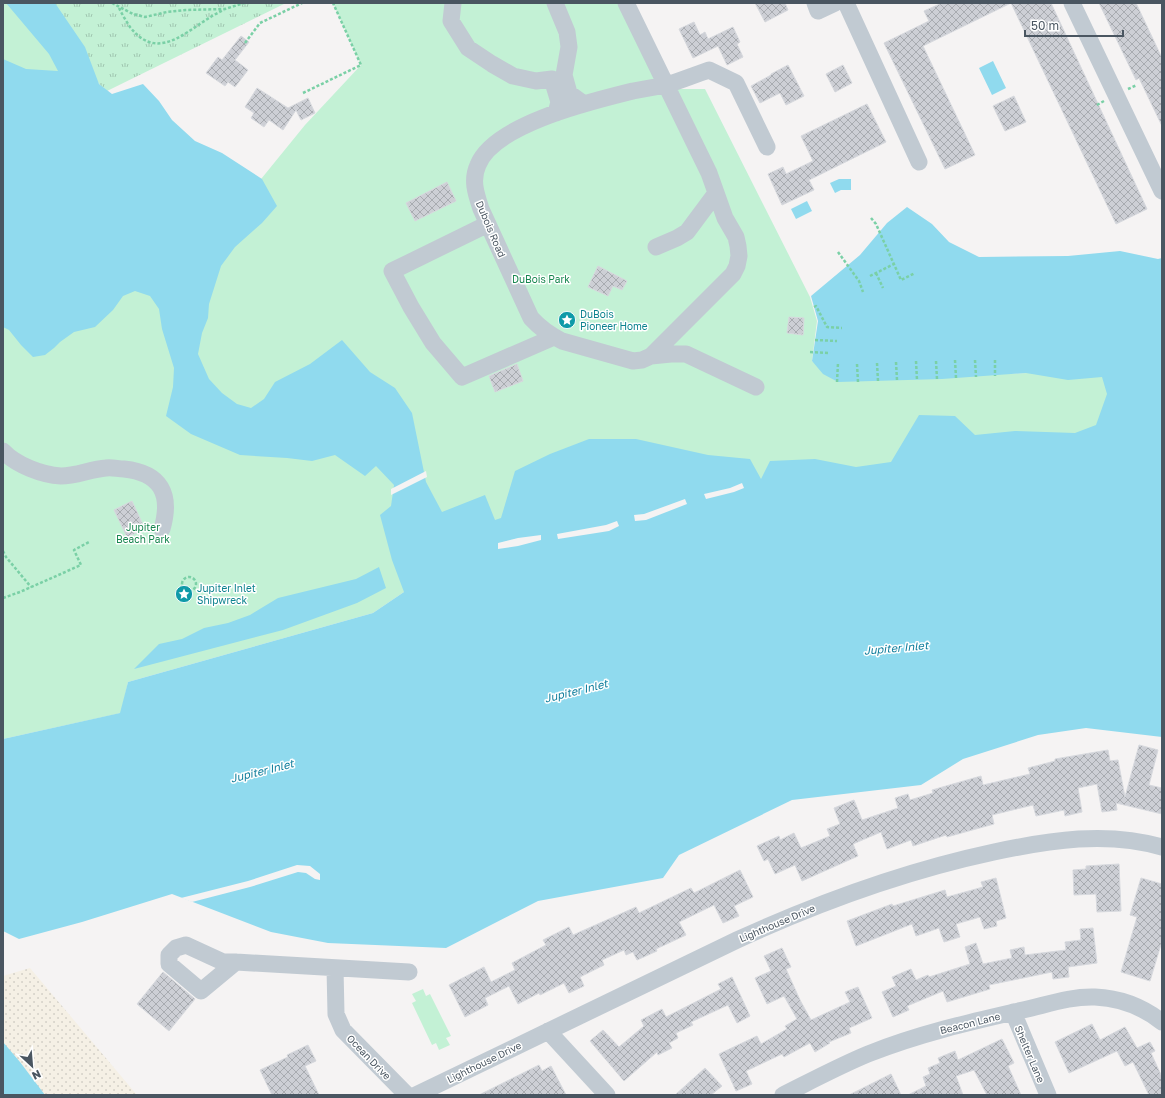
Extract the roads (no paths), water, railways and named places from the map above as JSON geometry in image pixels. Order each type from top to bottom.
[{"type":"street","points":[[453,3],[451,21],[468,48],[513,76],[536,81],[558,77]]},
{"type":"street","points":[[555,3],[567,32],[569,47],[558,77],[559,102],[556,112]]},
{"type":"street","points":[[626,3],[706,166],[725,218],[736,237],[739,256],[737,266],[733,274],[651,356]]},
{"type":"street","points":[[1072,3],[1162,191]]},
{"type":"street","points":[[830,4],[919,162]]},
{"type":"street","name":"Dubois Road","points":[[756,387],[686,354],[651,356],[642,360],[633,361],[562,341],[538,326],[531,318],[481,209],[475,191],[474,182],[478,163],[484,155],[504,136],[543,117],[584,104],[666,84],[709,70],[736,83],[767,147]]},
{"type":"street","points":[[558,77],[570,93],[584,104]]},
{"type":"street","points":[[656,247],[687,232],[716,193]]},
{"type":"street","points":[[488,224],[392,271],[411,307],[433,343],[462,377],[554,337]]},
{"type":"street","points":[[3,451],[20,464],[50,475],[70,475],[107,467],[132,470],[146,474],[159,483],[164,492],[166,515],[162,529]]},
{"type":"street","name":"Lighthouse Drive","points":[[416,1095],[723,947],[791,916],[860,889],[917,871],[974,856],[1025,845],[1093,837],[1123,839],[1162,847]]},
{"type":"street","points":[[236,962],[409,972]]},
{"type":"street","name":"Ocean Drive","points":[[335,968],[336,1014],[343,1030],[407,1095]]},
{"type":"street","name":"Beacon Lane","points":[[783,1095],[868,1055],[914,1038],[961,1024],[1084,997],[1095,997],[1127,1003],[1144,1010],[1162,1022]]},
{"type":"street","name":"Shelter Lane","points":[[1013,1012],[1048,1095]]},
{"type":"street","points":[[548,1031],[607,1095]]},
{"type":"water","name":"Jupiter Inlet","points":[[6,3],[55,3],[85,47],[99,84],[112,94],[143,84],[159,101],[172,120],[195,141],[222,153],[262,179],[277,206],[262,223],[235,247],[221,266],[209,304],[208,318],[202,333],[198,354],[209,379],[222,393],[237,404],[251,408],[264,399],[275,382],[310,364],[342,340],[370,372],[395,388],[412,413],[426,482],[442,512],[485,495],[495,520],[501,518],[515,471],[550,454],[589,439],[636,439],[708,455],[750,459],[761,479],[770,461],[815,459],[856,467],[891,462],[919,415],[955,416],[975,435],[1015,431],[1075,433],[1096,425],[1107,394],[1102,377],[1068,380],[1026,373],[942,379],[838,382],[823,374],[812,361],[818,321],[811,296],[860,255],[887,223],[907,207],[932,224],[949,242],[979,257],[1068,256],[1120,251],[1158,259],[1162,258],[1162,737],[1086,728],[1038,735],[963,759],[921,785],[792,800],[679,855],[663,878],[538,901],[446,948],[328,943],[271,932],[172,894],[82,922],[19,939],[3,931],[3,739],[120,713],[128,682],[373,613],[404,592],[392,560],[380,515],[391,506],[394,485],[376,466],[365,476],[335,455],[312,461],[240,455],[191,434],[166,416],[173,387],[174,368],[162,329],[159,309],[150,296],[135,291],[123,296],[113,310],[95,327],[74,332],[45,355],[33,357],[9,330],[3,327],[3,59],[26,69],[58,71],[49,54]]},
{"type":"water","points":[[993,61],[1006,88],[992,95],[979,68]]},
{"type":"water","points":[[839,179],[851,179],[851,190],[841,190],[835,193],[830,183]]},
{"type":"water","points":[[807,201],[812,211],[796,219],[791,209]]},
{"type":"water","points":[[379,567],[386,588],[357,603],[283,630],[134,669],[159,644],[182,639],[204,628],[228,623],[250,615],[278,598],[356,579]]},
{"type":"water","points":[[3,1042],[20,1062],[45,1095],[3,1095]]},
{"type":"place","name":"DuBois Pioneer Home","points":[[567,320]]},
{"type":"place","name":"Jupiter Inlet Shipwreck","points":[[184,594]]},
{"type":"park label","name":"DuBois Park","points":[[541,279]]},
{"type":"park label","name":"Jupiter Beach Park","points":[[143,532]]}]
